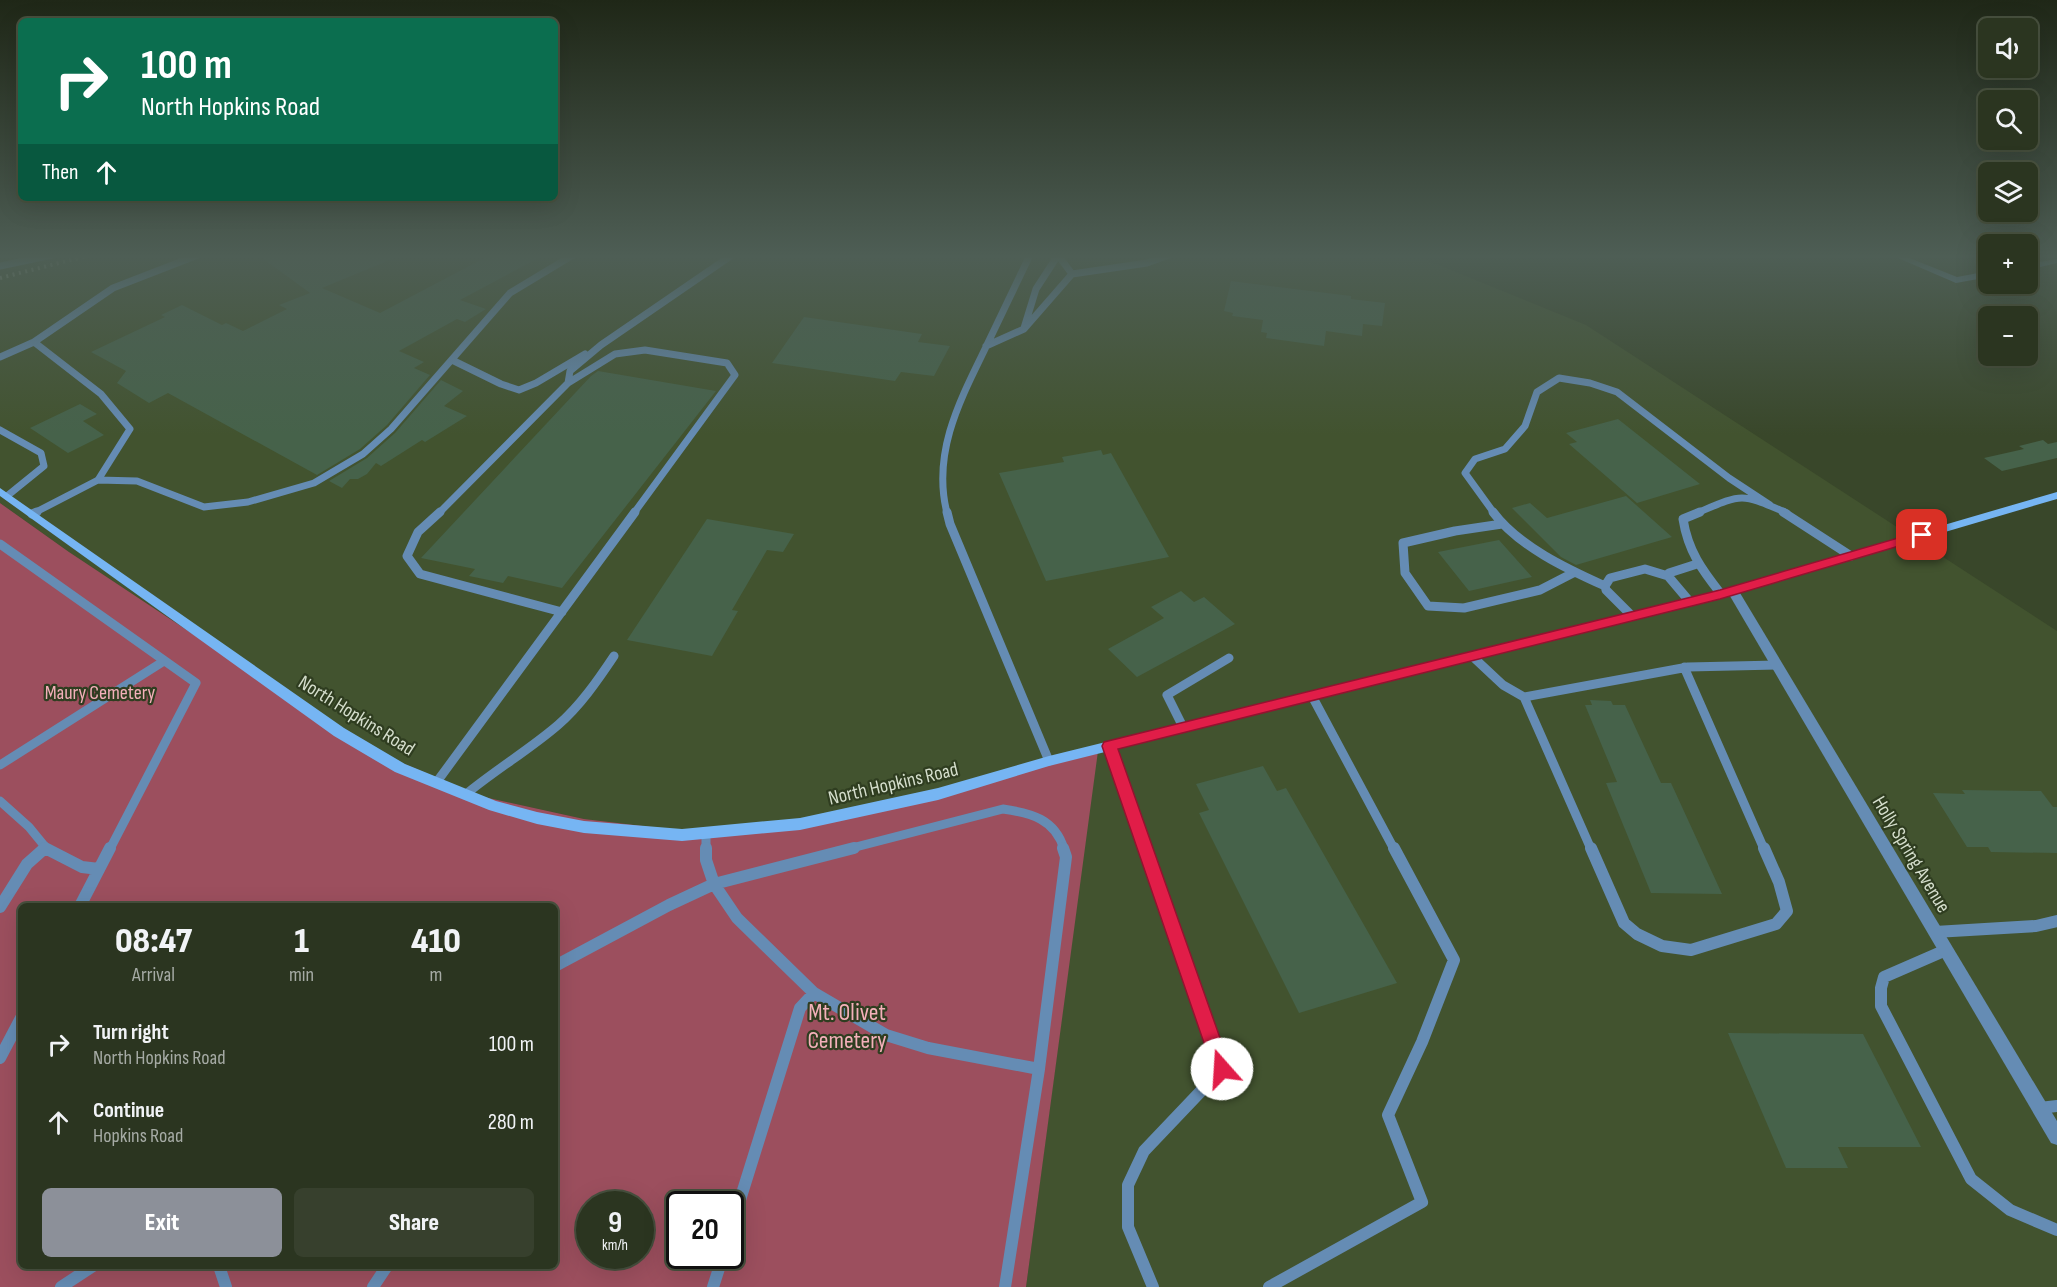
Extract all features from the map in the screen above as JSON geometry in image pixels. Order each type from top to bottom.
[{"type":"main road","name":"North Hopkins Road","points":[[3,493],[339,732],[400,768],[494,806],[537,818],[584,827],[682,835],[800,824],[938,794],[1049,761],[1727,593],[2057,495]]},
{"type":"street","name":"Holly Spring Avenue","points":[[1727,593],[1777,665],[2057,1137]]},
{"type":"lane","points":[[0,357],[34,342],[73,315]]},
{"type":"lane","points":[[32,513],[98,480],[137,481],[204,507],[248,502],[314,483],[363,454],[391,429],[491,315]]},
{"type":"lane","points":[[568,383],[570,371],[593,351],[645,315]]},
{"type":"lane","points":[[1001,315],[951,420],[942,465],[943,504],[1049,761]]},
{"type":"lane","points":[[1024,329],[1026,315]]},
{"type":"lane","points":[[986,346],[1024,329],[1036,315]]},
{"type":"lane","points":[[34,342],[101,394],[130,429],[98,480]]},
{"type":"lane","points":[[436,783],[735,375],[727,363],[645,350],[615,354],[568,383],[462,492],[418,532],[407,556],[420,574],[561,612]]},
{"type":"lane","points":[[452,360],[501,384],[519,390],[593,351]]},
{"type":"lane","points":[[1632,616],[1606,590],[1605,586],[1574,573],[1502,524],[1465,473],[1475,459],[1505,449],[1525,426],[1538,392],[1559,378],[1590,383],[1617,392],[1729,478],[1770,505]]},
{"type":"lane","points":[[0,430],[41,453],[44,466],[3,493]]},
{"type":"lane","points":[[1727,593],[1697,564],[1683,519],[1735,497],[1749,497],[1789,514],[1851,556]]},
{"type":"lane","points":[[1502,524],[1455,531],[1403,543],[1405,573],[1428,606],[1464,608],[1540,590],[1574,573]]},
{"type":"lane","points":[[0,544],[196,683],[82,903]]},
{"type":"lane","points":[[1668,576],[1669,573],[1697,564]]},
{"type":"lane","points":[[1605,586],[1610,578],[1645,569],[1668,576],[1690,602]]},
{"type":"lane","points":[[465,795],[495,770],[559,724],[593,686],[614,656]]},
{"type":"lane","points":[[1472,656],[1512,693],[1524,697],[1684,667],[1737,664],[1777,665]]},
{"type":"lane","points":[[1183,728],[1167,695],[1229,658]]},
{"type":"lane","points":[[0,765],[164,661]]},
{"type":"lane","points":[[1524,697],[1624,923],[1637,934],[1662,946],[1691,950],[1776,924],[1787,910],[1779,882],[1696,689],[1684,667]]},
{"type":"lane","points":[[1269,1287],[1422,1202],[1388,1115],[1422,1042],[1454,960],[1312,696]]},
{"type":"lane","points":[[1110,746],[1222,1069],[1144,1151],[1128,1185],[1128,1227],[1153,1287]]},
{"type":"lane","points":[[0,801],[29,827],[45,848],[82,867],[99,869]]},
{"type":"lane","points":[[558,964],[659,910],[714,884],[1003,809],[1038,816],[1062,836],[1066,857],[1039,1069],[1005,1287]]},
{"type":"lane","points":[[706,834],[706,860],[714,884],[737,918],[814,993],[886,1035],[974,1058],[1039,1069]]},
{"type":"lane","points":[[0,907],[27,864],[45,848]]},
{"type":"lane","points":[[1935,932],[2036,926],[2057,921]]},
{"type":"lane","points":[[1946,950],[1884,977],[1881,988],[1881,1006],[1971,1179],[1989,1197],[2010,1212],[2035,1224],[2057,1230]]},
{"type":"lane","points":[[743,1191],[800,1008],[814,993]]},
{"type":"lane","points":[[0,1058],[18,1024]]},
{"type":"lane","points":[[2040,1108],[2057,1106]]},
{"type":"lane","points":[[61,1287],[88,1269]]},
{"type":"lane","points":[[220,1269],[226,1287]]},
{"type":"lane","points":[[373,1287],[385,1269]]},
{"type":"lane","points":[[713,1287],[719,1269]]},
{"type":"shaded area","points":[[0,315],[1562,315],[1586,325],[2057,631],[2057,1287],[1026,1287],[1097,751],[910,797],[805,818],[693,832],[584,819],[484,797],[397,761],[229,658],[69,552],[0,503]]},
{"type":"green space","name":"Mt. Olivet Cemetery","points":[[0,503],[69,552],[229,658],[397,761],[484,797],[584,819],[693,832],[805,818],[910,797],[1098,751],[1026,1287],[0,1287]]},
{"type":"building","points":[[161,315],[202,315],[222,325],[226,323],[243,331],[275,315],[476,315],[465,322],[457,319],[399,351],[424,362],[414,368],[430,375],[387,425],[360,449],[317,475],[168,393],[149,403],[117,383],[126,371],[91,352],[165,317]]},
{"type":"building","points":[[1383,315],[1382,326],[1363,324],[1362,336],[1326,331],[1324,346],[1266,338],[1267,333],[1261,332],[1263,320],[1232,316]]},
{"type":"building","points":[[804,317],[922,334],[918,342],[950,346],[934,376],[901,372],[895,381],[772,363]]},
{"type":"building","points":[[598,371],[716,391],[562,588],[508,576],[503,583],[469,576],[475,569],[421,558],[591,376]]},
{"type":"building","points":[[441,380],[463,391],[444,406],[467,416],[425,442],[422,440],[381,466],[376,463],[367,474],[358,479],[350,479],[342,488],[329,481],[367,458],[395,433]]},
{"type":"building","points":[[80,404],[97,414],[83,421],[104,435],[68,453],[30,428]]},
{"type":"building","points":[[1618,419],[1700,484],[1637,503],[1569,444],[1577,442],[1566,433]]},
{"type":"building","points":[[2043,440],[2048,444],[2057,442],[2057,458],[2002,471],[1984,458],[2024,449],[2019,446]]},
{"type":"building","points":[[1101,450],[1103,455],[1111,453],[1169,557],[1046,581],[999,473],[1064,462],[1062,457]]},
{"type":"building","points":[[1626,496],[1672,537],[1576,565],[1561,557],[1512,508],[1530,503],[1547,518]]},
{"type":"building","points":[[707,519],[794,534],[783,552],[767,550],[732,610],[738,611],[712,656],[627,640]]},
{"type":"building","points":[[1499,540],[1532,577],[1469,591],[1438,552]]},
{"type":"building","points":[[1181,591],[1194,602],[1204,597],[1235,624],[1137,677],[1108,649],[1164,618],[1151,607]]},
{"type":"building","points":[[1590,700],[1611,701],[1613,705],[1625,705],[1661,783],[1671,783],[1722,894],[1651,893],[1606,783],[1617,782],[1585,705],[1592,705]]},
{"type":"building","points":[[1263,766],[1277,791],[1286,788],[1397,983],[1299,1013],[1199,813],[1209,810],[1196,784]]},
{"type":"building","points":[[1962,790],[2041,791],[2053,807],[2057,807],[2057,853],[1991,852],[1988,847],[1967,847],[1933,793],[1965,794]]},
{"type":"building","points":[[1728,1033],[1863,1034],[1921,1147],[1838,1147],[1848,1168],[1786,1168]]},
{"type":"route","points":[[1222,1069],[1110,746],[1720,594],[1922,535]]},
{"type":"park label","name":"Maury Cemetery","points":[[100,692]]}]
